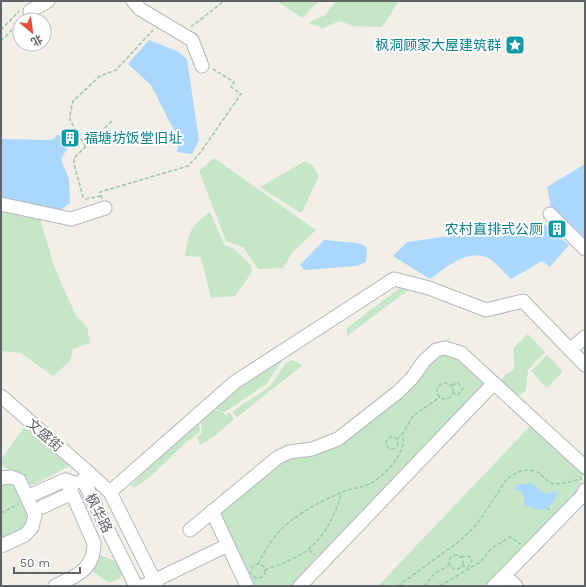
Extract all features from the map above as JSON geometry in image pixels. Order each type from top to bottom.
[{"type":"street","points":[[30,11],[48,1]]},
{"type":"street","points":[[133,1],[140,9],[192,40],[201,64]]},
{"type":"street","points":[[1,204],[70,219],[105,208]]},
{"type":"street","points":[[550,214],[585,249]]},
{"type":"street","points":[[110,492],[235,382],[394,279],[429,288],[486,310],[523,302],[585,365]]},
{"type":"street","points":[[570,350],[585,337]]},
{"type":"street","points":[[190,530],[277,458],[289,452],[312,449],[338,439],[398,392],[412,378],[424,361],[436,350],[445,348],[461,352],[494,383],[584,479],[583,496],[494,586]]},
{"type":"street","points":[[300,586],[494,383]]},
{"type":"street","name":"文盛街","points":[[1,396],[90,474]]},
{"type":"street","name":"枫华路","points":[[136,586],[83,480],[90,474],[110,492],[151,584]]},
{"type":"street","points":[[1,478],[11,477],[19,480],[35,515],[32,527],[25,535],[1,546]]},
{"type":"street","points":[[55,586],[83,572],[90,563],[94,551],[94,543],[66,480]]},
{"type":"street","points":[[27,498],[66,480],[76,484],[99,533],[113,539]]},
{"type":"street","points":[[42,507],[72,493]]},
{"type":"street","points":[[212,511],[247,586]]},
{"type":"street","points":[[151,584],[228,545]]},
{"type":"street","points":[[505,576],[516,586]]},
{"type":"path","points":[[182,34],[224,1]]},
{"type":"path","points":[[1,30],[26,3],[30,11]]},
{"type":"path","points":[[86,147],[70,120],[74,101],[100,76],[116,70],[161,21]]},
{"type":"path","points":[[1,41],[12,29]]},
{"type":"path","points":[[105,208],[100,192],[188,166],[200,153],[241,94],[231,87],[234,82],[201,64]]},
{"type":"path","points":[[101,196],[86,199],[83,197],[74,164],[74,158],[112,121]]},
{"type":"path","points":[[441,383],[448,383],[452,386],[458,383],[463,389],[458,395],[453,394],[449,398],[442,399],[436,391],[441,383]]},
{"type":"path","points":[[452,386],[453,394]]},
{"type":"path","points":[[398,439],[393,436],[388,438],[387,446],[391,449],[397,447],[398,439],[413,416],[440,397]]},
{"type":"path","points":[[265,570],[263,576],[254,577],[251,569],[258,564],[267,546],[276,534],[292,519],[307,510],[341,493],[370,484],[386,471],[395,461],[404,444],[402,435]]},
{"type":"path","points":[[398,586],[461,540],[477,524],[507,479],[514,474],[530,470],[538,473],[551,483],[559,484],[584,479]]},
{"type":"path","points":[[265,570],[285,563],[309,550],[325,532],[334,515],[341,493]]},
{"type":"path","points":[[1,513],[27,498]]},
{"type":"path","points":[[440,586],[480,562],[492,548],[510,537],[524,546]]},
{"type":"path","points":[[309,550],[315,555]]},
{"type":"path","points":[[457,555],[461,557],[466,555],[472,560],[468,567],[462,566],[456,569],[450,565],[449,562],[451,556],[457,555]]},
{"type":"path","points":[[461,557],[463,563],[462,566]]},
{"type":"path","points":[[258,564],[264,567],[265,570]]},
{"type":"path","points":[[424,586],[435,573],[450,565]]},
{"type":"green space","points":[[277,1],[319,1],[302,18]]},
{"type":"green space","points":[[336,1],[399,1],[382,27],[353,26],[340,21],[323,28],[308,23],[325,15]]},
{"type":"green space","points":[[214,158],[316,230],[292,253],[283,268],[258,269],[243,247],[226,241],[199,171]]},
{"type":"green space","points":[[305,161],[312,165],[319,176],[302,212],[299,212],[260,187]]},
{"type":"green space","points":[[1,209],[39,216],[54,266],[76,316],[87,327],[90,343],[73,349],[70,361],[53,376],[21,353],[1,351]]},
{"type":"green space","points":[[210,212],[225,246],[233,248],[251,265],[252,272],[235,296],[211,298],[201,257],[185,256],[189,235],[194,226]]},
{"type":"green space","points":[[401,287],[411,288],[347,336],[347,328]]},
{"type":"green space","points":[[528,334],[545,352],[528,370],[526,390],[515,399],[498,383],[504,376],[514,369],[513,348]]},
{"type":"green space","points":[[441,352],[459,354],[490,383],[293,586],[250,586],[216,512],[269,470],[290,457],[310,454]]},
{"type":"green space","points":[[547,355],[563,371],[547,388],[531,371]]},
{"type":"green space","points":[[281,358],[282,361],[266,384],[225,412],[212,408],[243,380]]},
{"type":"green space","points":[[292,360],[303,365],[237,417],[232,412],[270,386],[287,362]]},
{"type":"green space","points":[[210,410],[221,411],[226,415],[229,412],[234,419],[216,435],[200,445],[197,437],[202,434],[200,418]]},
{"type":"green space","points":[[198,419],[200,432],[183,445],[143,482],[135,487],[130,486]]},
{"type":"green space","points":[[532,424],[584,473],[576,493],[486,586],[378,586]]},
{"type":"green space","points":[[24,427],[70,466],[31,486],[1,464],[1,460]]},
{"type":"green space","points":[[9,482],[15,485],[26,506],[28,518],[27,523],[22,530],[1,539],[1,485]]},
{"type":"green space","points":[[99,555],[121,563],[125,570],[120,578],[109,583],[91,570]]},
{"type":"water","points":[[149,40],[177,51],[187,59],[199,140],[192,154],[177,152],[179,140],[151,85],[128,64]]},
{"type":"water","points":[[59,134],[67,149],[61,159],[69,179],[70,203],[61,210],[1,199],[1,139],[52,140]]},
{"type":"water","points":[[585,164],[585,243],[552,213],[547,187]]},
{"type":"water","points":[[543,223],[569,245],[550,267],[542,261],[511,279],[491,260],[480,256],[465,257],[450,265],[430,279],[393,256],[407,242]]},
{"type":"water","points":[[324,240],[358,243],[367,247],[366,262],[356,266],[305,270],[300,265]]},
{"type":"water","points":[[532,483],[543,493],[554,491],[558,494],[551,505],[541,509],[525,505],[523,493],[515,489],[516,485]]},
{"type":"place","name":"枫洞顾家大屋建筑群","points":[[515,45]]},
{"type":"place","name":"福塘坊饭堂旧址","points":[[70,138]]},
{"type":"place","name":"农村直排式公厕","points":[[557,229]]}]
